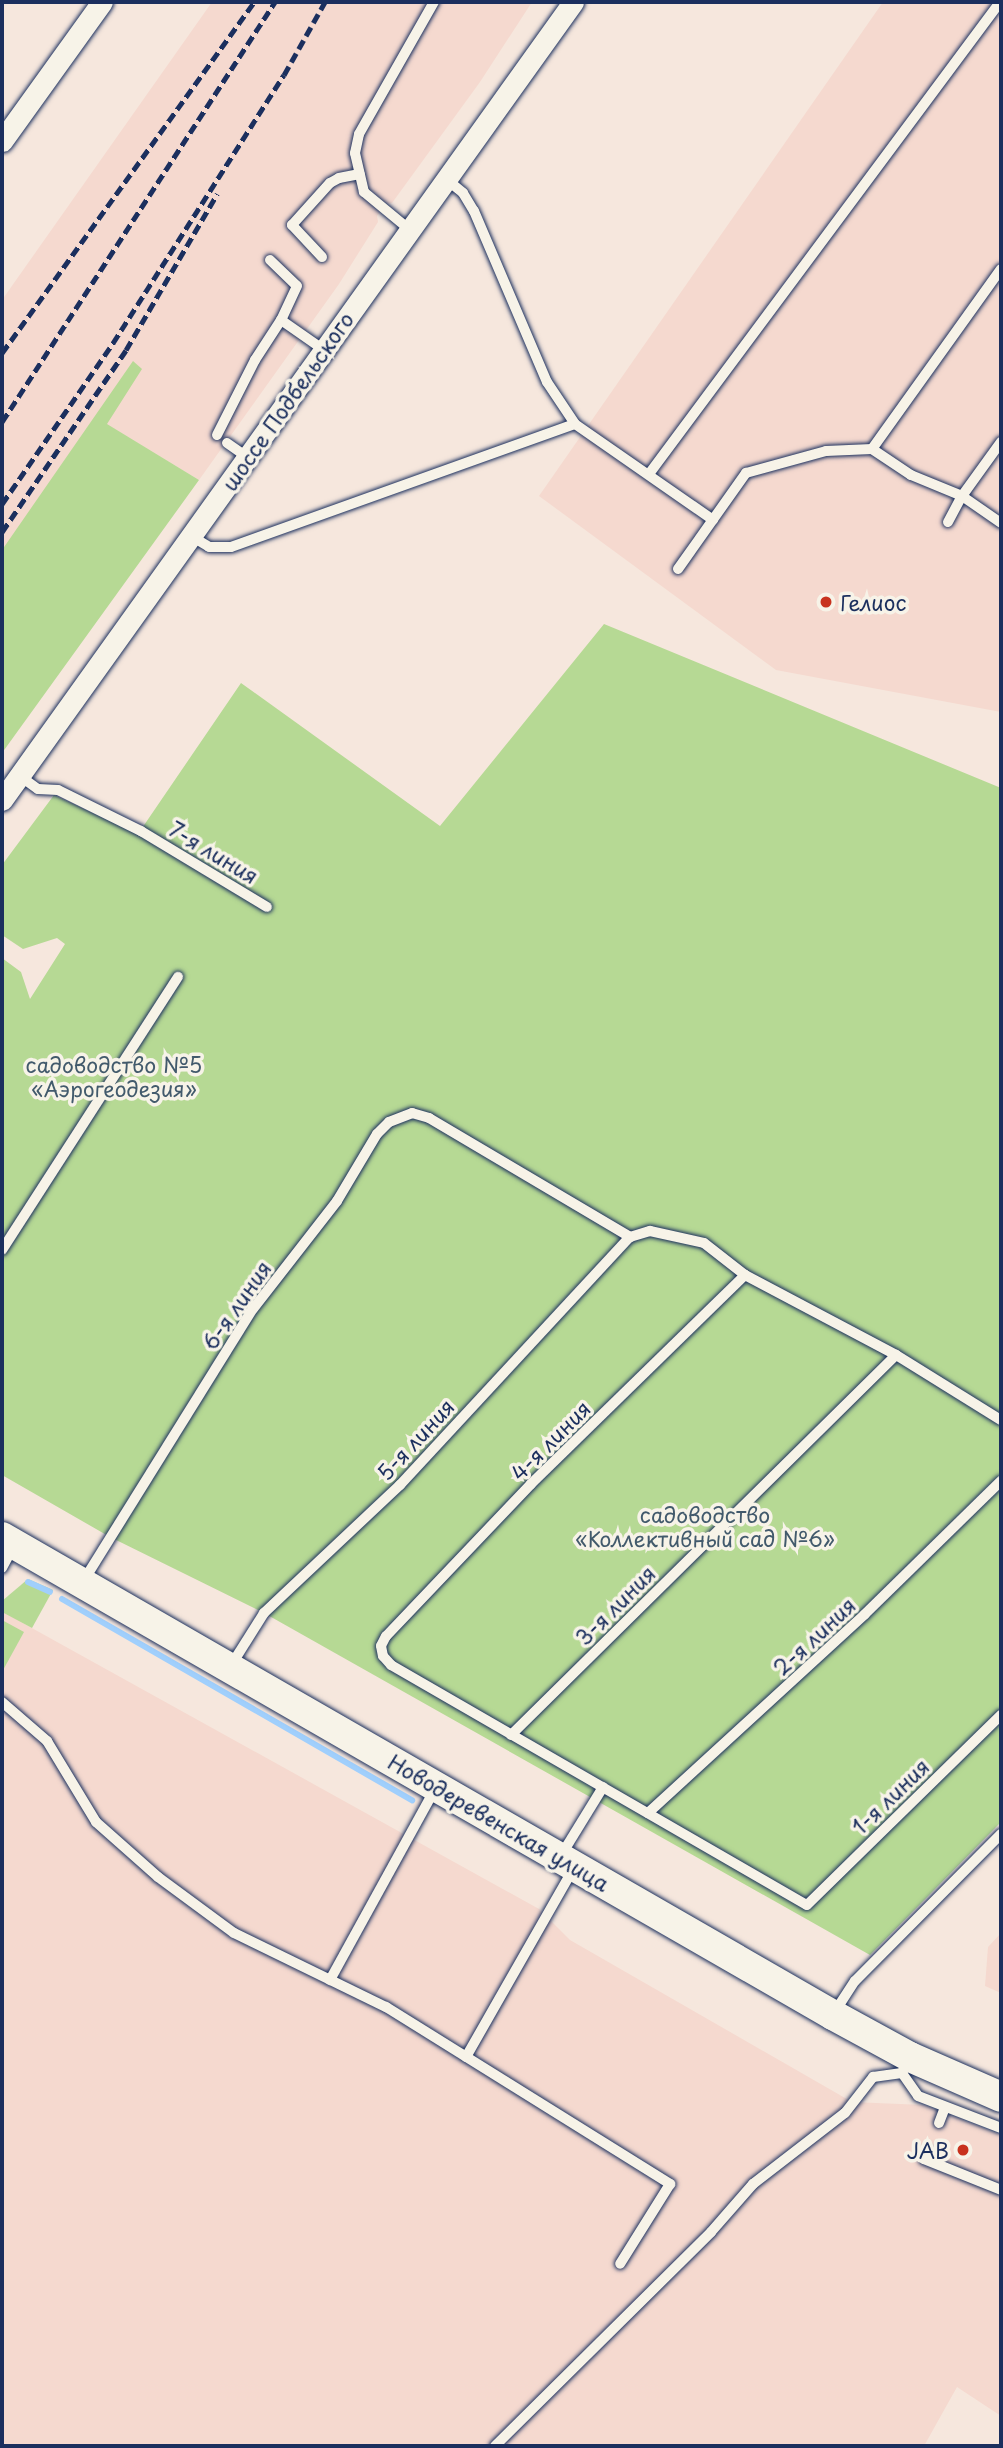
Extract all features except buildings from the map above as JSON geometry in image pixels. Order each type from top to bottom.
[{"type":"main road","name":"Новодеревенская улица","points":[[6,1550],[83,1583],[230,1667],[833,2015],[906,2065],[1001,2097]]},
{"type":"street","points":[[2,141],[102,2]]},
{"type":"street","name":"шоссе Подбельского","points":[[2,800],[573,2]]},
{"type":"lane","points":[[410,230],[364,192],[355,153],[359,134],[434,2]]},
{"type":"lane","points":[[649,474],[1000,2]]},
{"type":"lane","points":[[322,257],[292,225],[330,183],[338,178],[360,174]]},
{"type":"lane","points":[[446,179],[463,193],[474,211],[547,382],[575,424],[713,520]]},
{"type":"lane","points":[[217,435],[297,286],[270,260]]},
{"type":"lane","points":[[872,449],[1001,269]]},
{"type":"lane","points":[[281,320],[324,350]]},
{"type":"lane","points":[[191,536],[209,547],[231,547],[575,424]]},
{"type":"lane","points":[[948,522],[962,496],[1001,442]]},
{"type":"lane","points":[[227,443],[247,457]]},
{"type":"lane","points":[[678,569],[746,473],[826,451],[872,449],[911,475],[962,496],[1001,523]]},
{"type":"lane","name":"7-я линия","points":[[20,776],[38,789],[58,790],[141,831],[267,907]]},
{"type":"lane","points":[[2,1250],[178,977]]},
{"type":"lane","name":"6-я линия","points":[[83,1583],[253,1309],[337,1201],[377,1134],[390,1122],[412,1113],[439,1124],[630,1237]]},
{"type":"lane","points":[[630,1237],[650,1231],[704,1243],[745,1275],[896,1355],[1001,1420]]},
{"type":"lane","name":"5-я линия","points":[[230,1667],[264,1613],[400,1485],[630,1237]]},
{"type":"lane","name":"4-я линия","points":[[511,1735],[391,1665],[383,1656],[382,1646],[386,1636],[531,1484],[745,1275]]},
{"type":"lane","name":"3-я линия","points":[[511,1735],[896,1355]]},
{"type":"lane","name":"2-я линия","points":[[648,1813],[865,1615],[1001,1481]]},
{"type":"lane","points":[[2,1702],[47,1741],[96,1822],[158,1877],[234,1933],[386,2007],[670,2185],[620,2264]]},
{"type":"lane","name":"1-я линия","points":[[648,1813],[807,1905],[1001,1715]]},
{"type":"lane","points":[[511,1735],[648,1813]]},
{"type":"lane","points":[[330,1980],[437,1786]]},
{"type":"lane","points":[[466,2057],[603,1787]]},
{"type":"lane","points":[[833,2015],[855,1981],[1001,1833]]},
{"type":"lane","points":[[495,2446],[710,2232],[753,2184],[845,2113],[873,2077],[906,2065],[918,2096],[1001,2128]]},
{"type":"lane","points":[[939,2123],[945,2106]]},
{"type":"lane","points":[[928,2151],[924,2159],[1001,2190]]},
{"type":"shaded area","points":[[212,2],[532,2],[480,82],[392,203],[386,204],[377,216],[378,222],[339,284],[199,480],[106,424],[2,550],[2,300]]},
{"type":"shaded area","points":[[883,2],[1001,2],[1001,712],[776,670],[539,496]]},
{"type":"shaded area","points":[[2,1601],[21,1622],[539,1909],[570,1940],[852,2102],[924,2105],[1001,2135],[1001,2416],[957,2387],[924,2446],[2,2446]]},
{"type":"shaded area","points":[[1001,1933],[1001,1993],[985,1986],[988,1947]]},
{"type":"green space","points":[[133,361],[142,369],[107,424],[199,480],[2,753],[2,550]]},
{"type":"green space","points":[[604,624],[1001,788],[1001,1822],[870,1955],[264,1613],[110,1537],[2,1475],[2,958],[21,972],[30,999],[65,944],[57,938],[23,949],[2,935],[2,865],[54,795],[138,834],[241,683],[440,826]]},
{"type":"green space","points":[[28,1579],[53,1590],[32,1628],[2,1612],[2,1601]]},
{"type":"green space","points":[[2,1620],[24,1632],[2,1672]]},
{"type":"waterway","points":[[28,1582],[50,1592]]},
{"type":"waterway","points":[[62,1599],[412,1800]]},
{"type":"railway","points":[[2,353],[254,2]]},
{"type":"railway","points":[[2,422],[275,2]]},
{"type":"railway","points":[[2,504],[113,343],[284,75],[325,2]]},
{"type":"railway","points":[[2,532],[126,350],[217,194]]},
{"type":"place","name":"Гелиос","points":[[826,602]]},
{"type":"place","name":"JAB","points":[[963,2150]]},
{"type":"park label","name":"садоводство №5 «Аэрогеодезия»","points":[[114,1076]]},
{"type":"park label","name":"садоводство «Коллективный сад №6»","points":[[705,1526]]}]
